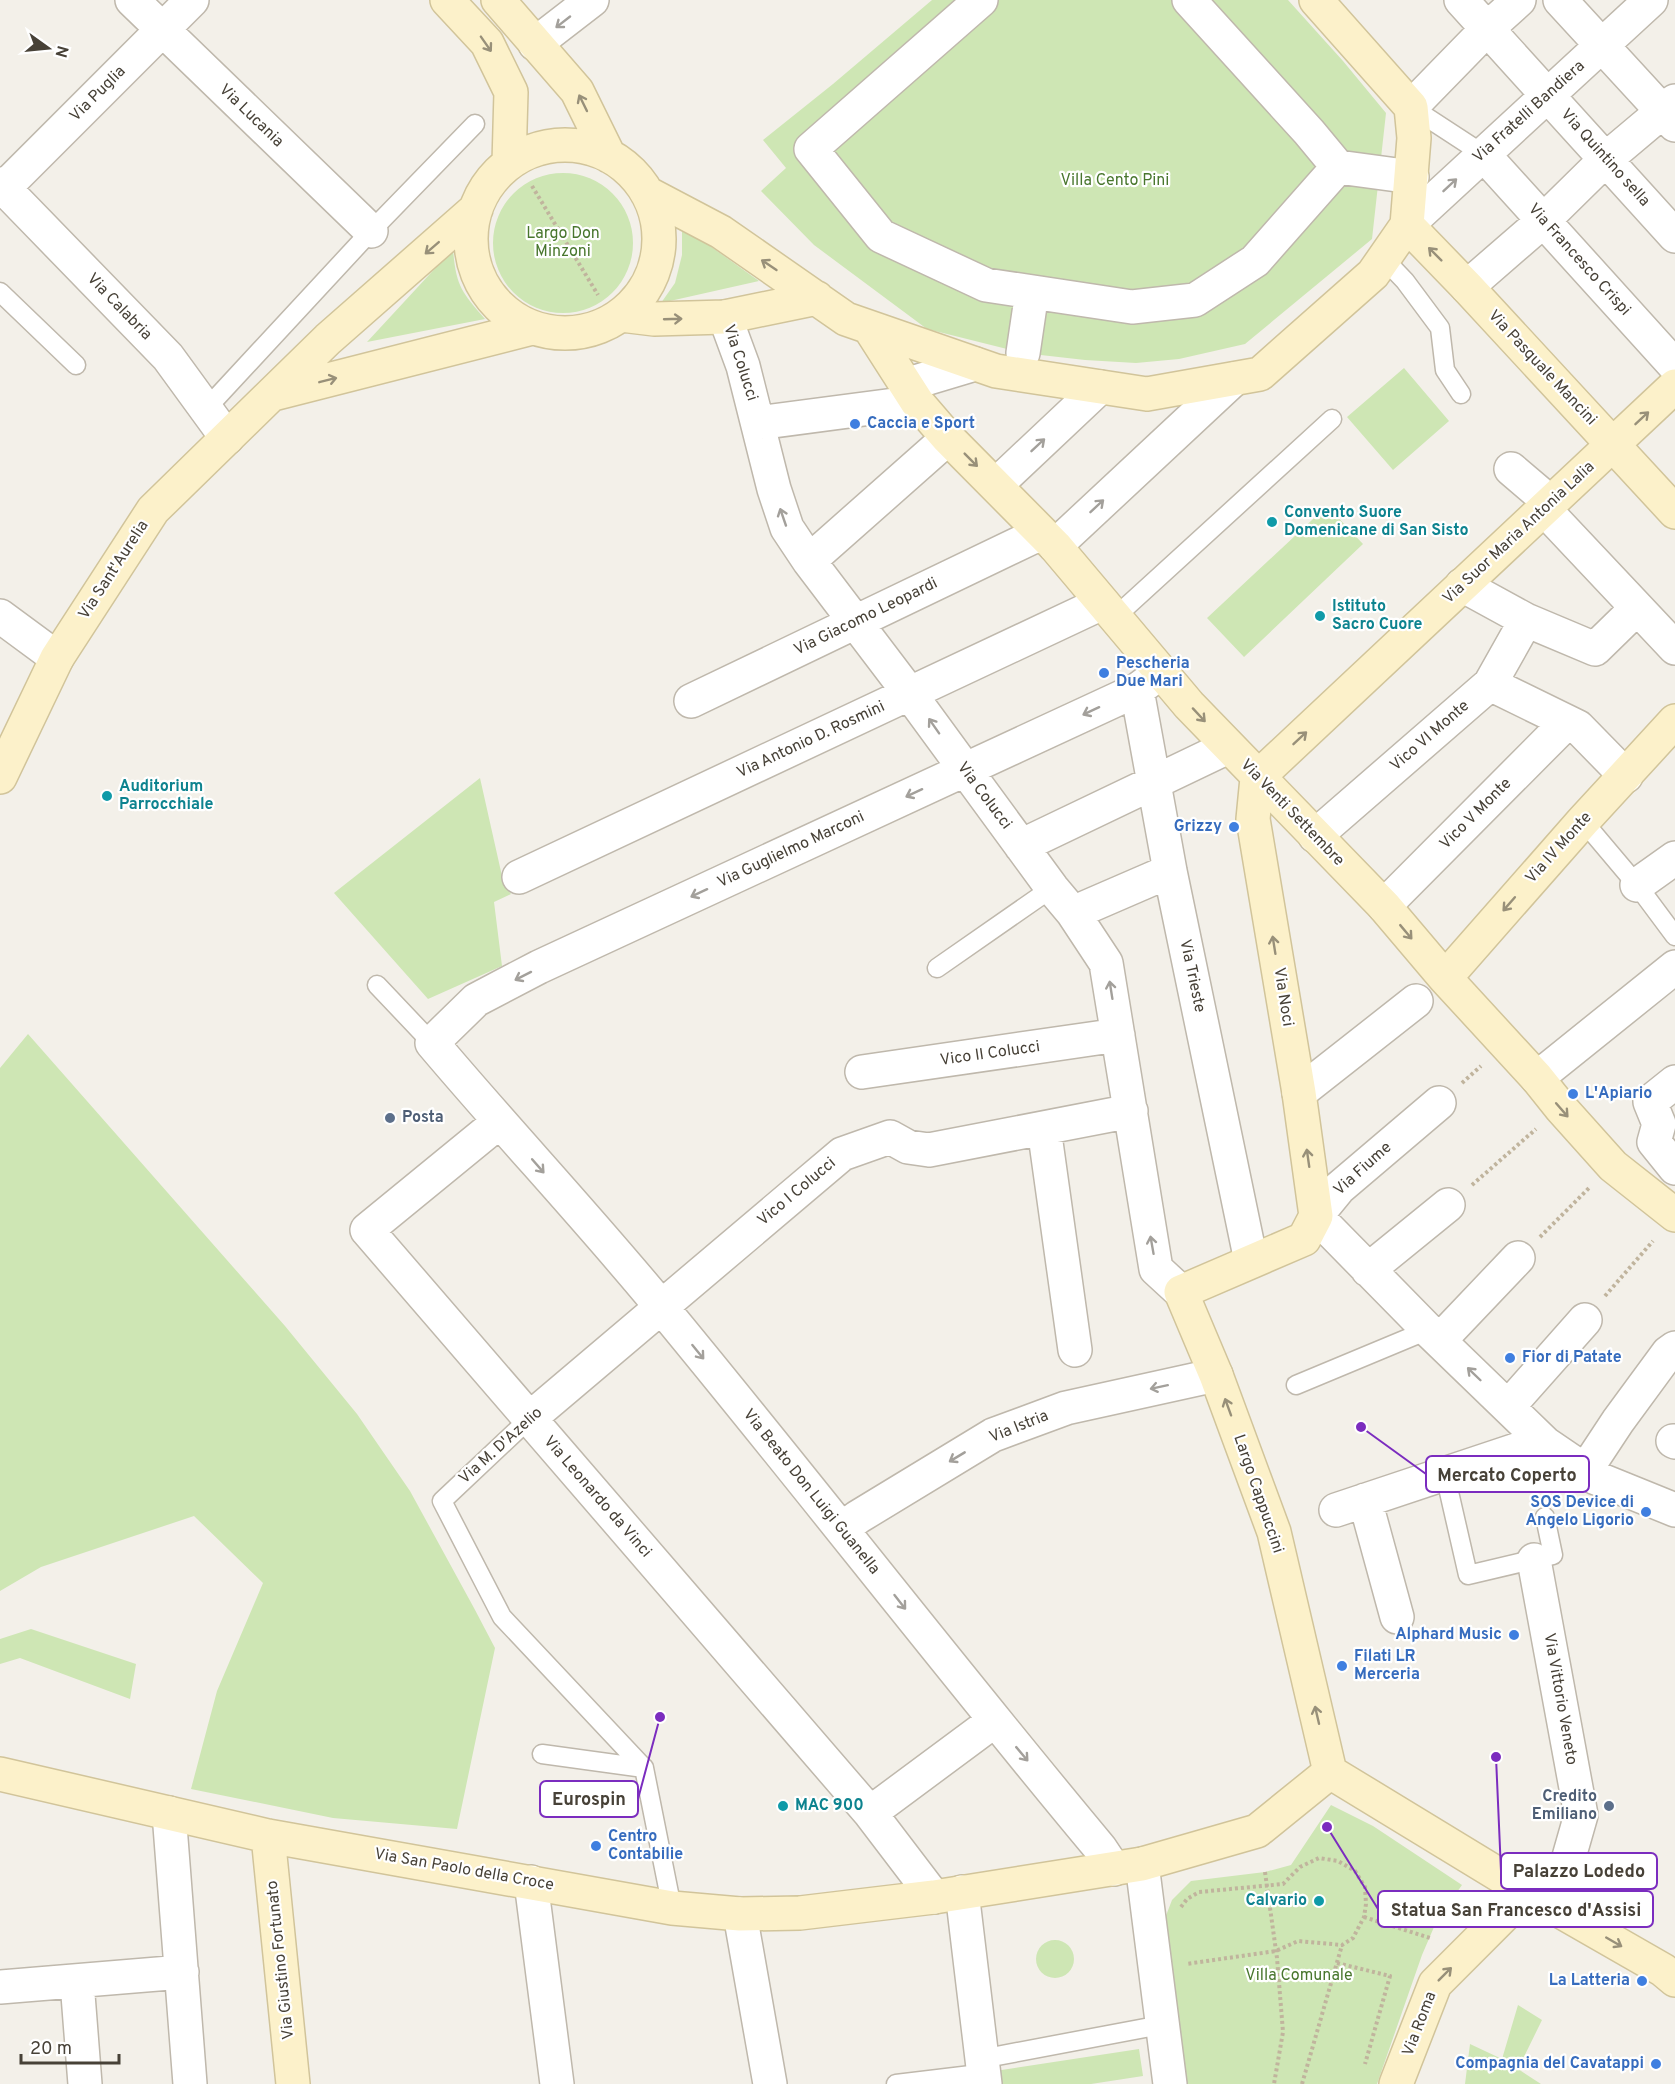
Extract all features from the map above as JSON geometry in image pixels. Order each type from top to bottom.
[{"type":"street","name":"Via Lucania","points":[[132,0],[371,231]]},
{"type":"street","name":"Via Puglia","points":[[1,188],[192,0]]},
{"type":"street","points":[[447,0],[487,43],[512,92],[513,161]]},
{"type":"street","points":[[498,0],[577,91],[609,156]]},
{"type":"street","points":[[536,44],[591,0]]},
{"type":"street","points":[[981,0],[811,148],[881,236],[986,285],[1132,307],[1195,300],[1255,261],[1338,167]]},
{"type":"street","points":[[1189,0],[1338,167],[1412,177]]},
{"type":"street","name":"Via Quintino sella","points":[[1461,0],[1675,236]]},
{"type":"street","points":[[1411,107],[1488,28],[1519,0]]},
{"type":"street","points":[[1467,287],[1543,221],[1606,159],[1671,112],[1560,0]]},
{"type":"street","name":"Via Fratelli Bandiera","points":[[1407,225],[1651,0]]},
{"type":"street","points":[[647,193],[721,232],[846,319],[996,371],[1147,394],[1260,374],[1373,274],[1407,225],[1414,138],[1411,107],[1326,3]]},
{"type":"street","points":[[558,145],[585,147],[609,156],[631,171],[647,193],[657,218],[659,245],[654,272],[640,296],[616,318],[594,329],[563,334],[532,328],[507,313],[487,292],[475,266],[471,238],[476,209],[489,184],[513,161],[533,151],[558,145]]},
{"type":"street","name":"Via Francesco Crispi","points":[[1483,154],[1675,366]]},
{"type":"street","name":"Via Calabria","points":[[1,188],[168,357],[227,438]]},
{"type":"street","name":"Via Sant'Aurelia","points":[[0,777],[57,658],[153,510],[328,339],[476,209]]},
{"type":"street","name":"Via Pasquale Mancini","points":[[1407,225],[1675,513]]},
{"type":"street","points":[[1023,353],[1032,292]]},
{"type":"street","points":[[616,318],[654,320],[725,317],[818,298]]},
{"type":"street","name":"Via Colucci","points":[[725,317],[743,366],[774,489],[787,528],[809,561],[856,621],[1052,888],[1073,913],[1106,963],[1156,1269],[1181,1292]]},
{"type":"street","name":"Via Venti Settembre","points":[[869,327],[911,394],[948,438],[1048,539],[1108,611],[1149,682],[1228,747],[1384,906],[1444,978],[1668,1224]]},
{"type":"street","points":[[272,394],[532,328]]},
{"type":"street","points":[[758,423],[911,394],[975,364]]},
{"type":"street","name":"Via Giacomo Leopardi","points":[[691,701],[856,621],[1048,539],[1234,379]]},
{"type":"street","name":"Via Suor Maria Antonia Lalia","points":[[1257,778],[1675,386]]},
{"type":"street","points":[[996,485],[1100,387]]},
{"type":"street","points":[[809,561],[948,438]]},
{"type":"street","points":[[1511,469],[1538,492],[1547,507],[1675,648]]},
{"type":"street","points":[[1462,585],[1526,620],[1595,649],[1637,608]]},
{"type":"street","name":"Via Antonio D. Rosmini","points":[[519,877],[910,694],[1108,611]]},
{"type":"street","points":[[0,616],[57,658]]},
{"type":"street","name":"Vico VI Monte","points":[[1315,836],[1490,684],[1526,620]]},
{"type":"street","name":"Via Guglielmo Marconi","points":[[432,1043],[476,1000],[518,978],[1149,682]]},
{"type":"street","name":"Via Trieste","points":[[1149,682],[1154,783],[1170,871],[1251,1261]]},
{"type":"street","points":[[1490,684],[1578,727],[1626,776]]},
{"type":"street","name":"Via IV Monte","points":[[1444,978],[1675,721]]},
{"type":"street","name":"Vico V Monte","points":[[1384,906],[1567,722]]},
{"type":"street","points":[[1021,846],[1228,747]]},
{"type":"street","name":"Via Noci","points":[[1257,778],[1253,819],[1299,1093],[1316,1216]]},
{"type":"street","points":[[1637,885],[1675,858]]},
{"type":"street","points":[[1073,913],[1170,871]]},
{"type":"street","points":[[1537,1078],[1675,967]]},
{"type":"street","points":[[1299,1093],[1416,1001]]},
{"type":"street","name":"Vico II Colucci","points":[[862,1072],[1118,1035]]},
{"type":"street","name":"Via Beato Don Luigi Guanella","points":[[432,1043],[662,1307],[842,1529],[993,1721],[1100,1848],[1128,1867]]},
{"type":"street","points":[[1675,1082],[1650,1102],[1659,1124],[1654,1142],[1675,1168]]},
{"type":"street","name":"Via Fiume","points":[[1181,1292],[1304,1239],[1316,1216],[1339,1188],[1438,1103]]},
{"type":"street","name":"Vico I Colucci","points":[[662,1307],[842,1154],[890,1137],[908,1147],[929,1150],[1131,1111]]},
{"type":"street","name":"Via Leonardo da Vinci","points":[[499,1122],[367,1230],[870,1813],[948,1895]]},
{"type":"street","points":[[1044,1128],[1075,1350]]},
{"type":"street","points":[[1368,1270],[1448,1205]]},
{"type":"street","points":[[1316,1216],[1508,1407],[1542,1452],[1596,1478],[1675,1509]]},
{"type":"street","points":[[1434,1335],[1518,1258]]},
{"type":"street","name":"Largo Cappuccini","points":[[1181,1292],[1216,1375],[1274,1532],[1330,1772]]},
{"type":"street","name":"Via M. D'Azelio","points":[[529,1419],[662,1307]]},
{"type":"street","points":[[1508,1407],[1585,1320]]},
{"type":"street","points":[[1585,1471],[1655,1370],[1668,1353],[1675,1348]]},
{"type":"street","name":"Via Istria","points":[[842,1529],[993,1435],[1066,1408],[1216,1375]]},
{"type":"street","points":[[1397,1617],[1351,1505],[1448,1484],[1542,1452]]},
{"type":"street","name":"Via Vittorio Veneto","points":[[1534,1560],[1581,1815],[1567,1864],[1534,1896]]},
{"type":"street","points":[[870,1813],[993,1721]]},
{"type":"street","points":[[1330,1772],[1534,1896],[1671,1967]]},
{"type":"street","name":"Via San Paolo della Croce","points":[[0,1774],[268,1836],[672,1908],[740,1914],[800,1913],[948,1895],[1128,1867],[1257,1831],[1330,1772]]},
{"type":"street","points":[[169,1813],[190,2084]]},
{"type":"street","name":"Via Giustino Fortunato","points":[[268,1836],[293,2084]]},
{"type":"street","points":[[1128,1867],[1161,2025],[1168,2072]]},
{"type":"street","points":[[531,1882],[557,2084]]},
{"type":"street","points":[[948,1895],[979,2076]]},
{"type":"street","name":"Via Roma","points":[[1396,2084],[1435,1984],[1534,1896]]},
{"type":"street","points":[[740,1914],[770,2084]]},
{"type":"street","points":[[0,1987],[182,1972]]},
{"type":"street","points":[[76,1982],[85,2084]]},
{"type":"lane","points":[[1411,107],[1483,154]]},
{"type":"lane","points":[[206,409],[371,231],[475,124]]},
{"type":"lane","points":[[1383,259],[1405,281],[1440,328],[1445,370],[1461,394]]},
{"type":"lane","points":[[0,292],[76,365]]},
{"type":"lane","points":[[1108,611],[1332,419]]},
{"type":"lane","points":[[1583,821],[1637,885],[1675,936]]},
{"type":"lane","points":[[937,968],[1052,888]]},
{"type":"lane","points":[[377,985],[432,1043]]},
{"type":"lane","points":[[1296,1385],[1434,1335]]},
{"type":"lane","name":"Via M. D'Azelio","points":[[529,1419],[442,1501],[502,1617],[644,1768]]},
{"type":"lane","points":[[1448,1484],[1468,1575],[1553,1555],[1545,1516]]},
{"type":"lane","points":[[542,1754],[644,1768],[672,1908]]},
{"type":"lane","points":[[896,2084],[979,2076],[1161,2025]]},
{"type":"path","points":[[513,161],[616,318]]},
{"type":"path","points":[[1438,1103],[1506,1045]]},
{"type":"path","points":[[1448,1205],[1561,1108]]},
{"type":"path","points":[[1518,1258],[1613,1166]]},
{"type":"path","points":[[1585,1320],[1668,1224]]},
{"type":"path","points":[[1542,1452],[1545,1516]]},
{"type":"path","points":[[1177,1912],[1187,1899],[1199,1892],[1283,1884],[1300,1867],[1319,1858],[1338,1861],[1356,1871],[1365,1887],[1364,1917],[1353,1938],[1342,1945],[1299,1941],[1276,1951],[1180,1965]]},
{"type":"path","points":[[1265,1872],[1276,1951],[1283,2032],[1274,2084]]},
{"type":"path","points":[[1364,1917],[1430,1938]]},
{"type":"path","points":[[1302,2084],[1342,1945]]},
{"type":"path","points":[[1337,1963],[1390,1976],[1363,2073]]},
{"type":"green space","name":"Villa Cento Pini","points":[[932,0],[1288,0],[1386,113],[1372,239],[1245,344],[1179,359],[1136,363],[1023,353],[927,329],[814,245],[761,191],[786,168],[763,140]]},
{"type":"green space","name":"Largo Don Minzoni","points":[[563,173],[590,178],[613,193],[628,216],[633,243],[628,270],[613,293],[590,308],[563,313],[536,308],[513,293],[498,270],[493,243],[498,216],[513,193],[536,178]]},
{"type":"green space","points":[[682,226],[759,281],[661,303],[675,283],[682,255]]},
{"type":"green space","points":[[453,249],[456,272],[461,287],[485,319],[367,342]]},
{"type":"green space","points":[[1404,368],[1449,421],[1393,470],[1347,417]]},
{"type":"green space","points":[[1327,506],[1363,544],[1244,657],[1207,618]]},
{"type":"green space","points":[[480,778],[504,885],[511,894],[494,902],[502,966],[428,999],[334,893]]},
{"type":"green space","points":[[28,1034],[285,1326],[357,1414],[410,1491],[474,1608],[495,1648],[457,1829],[333,1818],[191,1789],[217,1691],[263,1583],[194,1516],[41,1567],[0,1591],[0,1068]]},
{"type":"green space","points":[[31,1629],[136,1664],[130,1699],[20,1658],[0,1664],[0,1639]]},
{"type":"green space","name":"Villa Comunale","points":[[1331,1805],[1373,1826],[1462,1885],[1437,1920],[1422,1955],[1377,2084],[1186,2084],[1162,1926],[1172,1900],[1191,1881],[1265,1872],[1291,1865]]},
{"type":"green space","points":[[1055,1940],[1068,1946],[1074,1959],[1068,1972],[1055,1978],[1042,1972],[1036,1959],[1042,1946]]},
{"type":"green space","points":[[1518,2005],[1542,2020],[1518,2069],[1541,2084],[1465,2084],[1470,2044],[1502,2059]]},
{"type":"green space","points":[[1139,2049],[1143,2076],[1091,2084],[997,2084],[995,2071]]},
{"type":"place","name":"Caccia e Sport","points":[[855,424]]},
{"type":"place","name":"Convento Suore Domenicane di San Sisto","points":[[1272,522]]},
{"type":"place","name":"Istituto Sacro Cuore","points":[[1320,616]]},
{"type":"place","name":"Pescheria Due Mari","points":[[1104,673]]},
{"type":"place","name":"Auditorium Parrocchiale","points":[[107,796]]},
{"type":"place","name":"Grizzy","points":[[1234,827]]},
{"type":"place","name":"L'Apiario","points":[[1573,1094]]},
{"type":"place","name":"Posta","points":[[390,1118]]},
{"type":"place","name":"Fior di Patate","points":[[1510,1358]]},
{"type":"place","name":"Mercato Coperto","points":[[1361,1427]]},
{"type":"place","name":"SOS Device di Angelo Ligorio","points":[[1646,1512]]},
{"type":"place","name":"Alphard Music","points":[[1514,1635]]},
{"type":"place","name":"Filati LR Merceria","points":[[1342,1666]]},
{"type":"place","name":"Eurospin","points":[[660,1717]]},
{"type":"place","name":"Palazzo Lodedo","points":[[1496,1757]]},
{"type":"place","name":"MAC 900","points":[[783,1806]]},
{"type":"place","name":"Credito Emiliano","points":[[1609,1806]]},
{"type":"place","name":"Statua San Francesco d'Assisi","points":[[1327,1827]]},
{"type":"place","name":"Centro Contabilie","points":[[596,1846]]},
{"type":"place","name":"Calvario","points":[[1319,1901]]},
{"type":"place","name":"La Latteria","points":[[1642,1981]]},
{"type":"place","name":"Compagnia del Cavatappi","points":[[1656,2064]]}]
